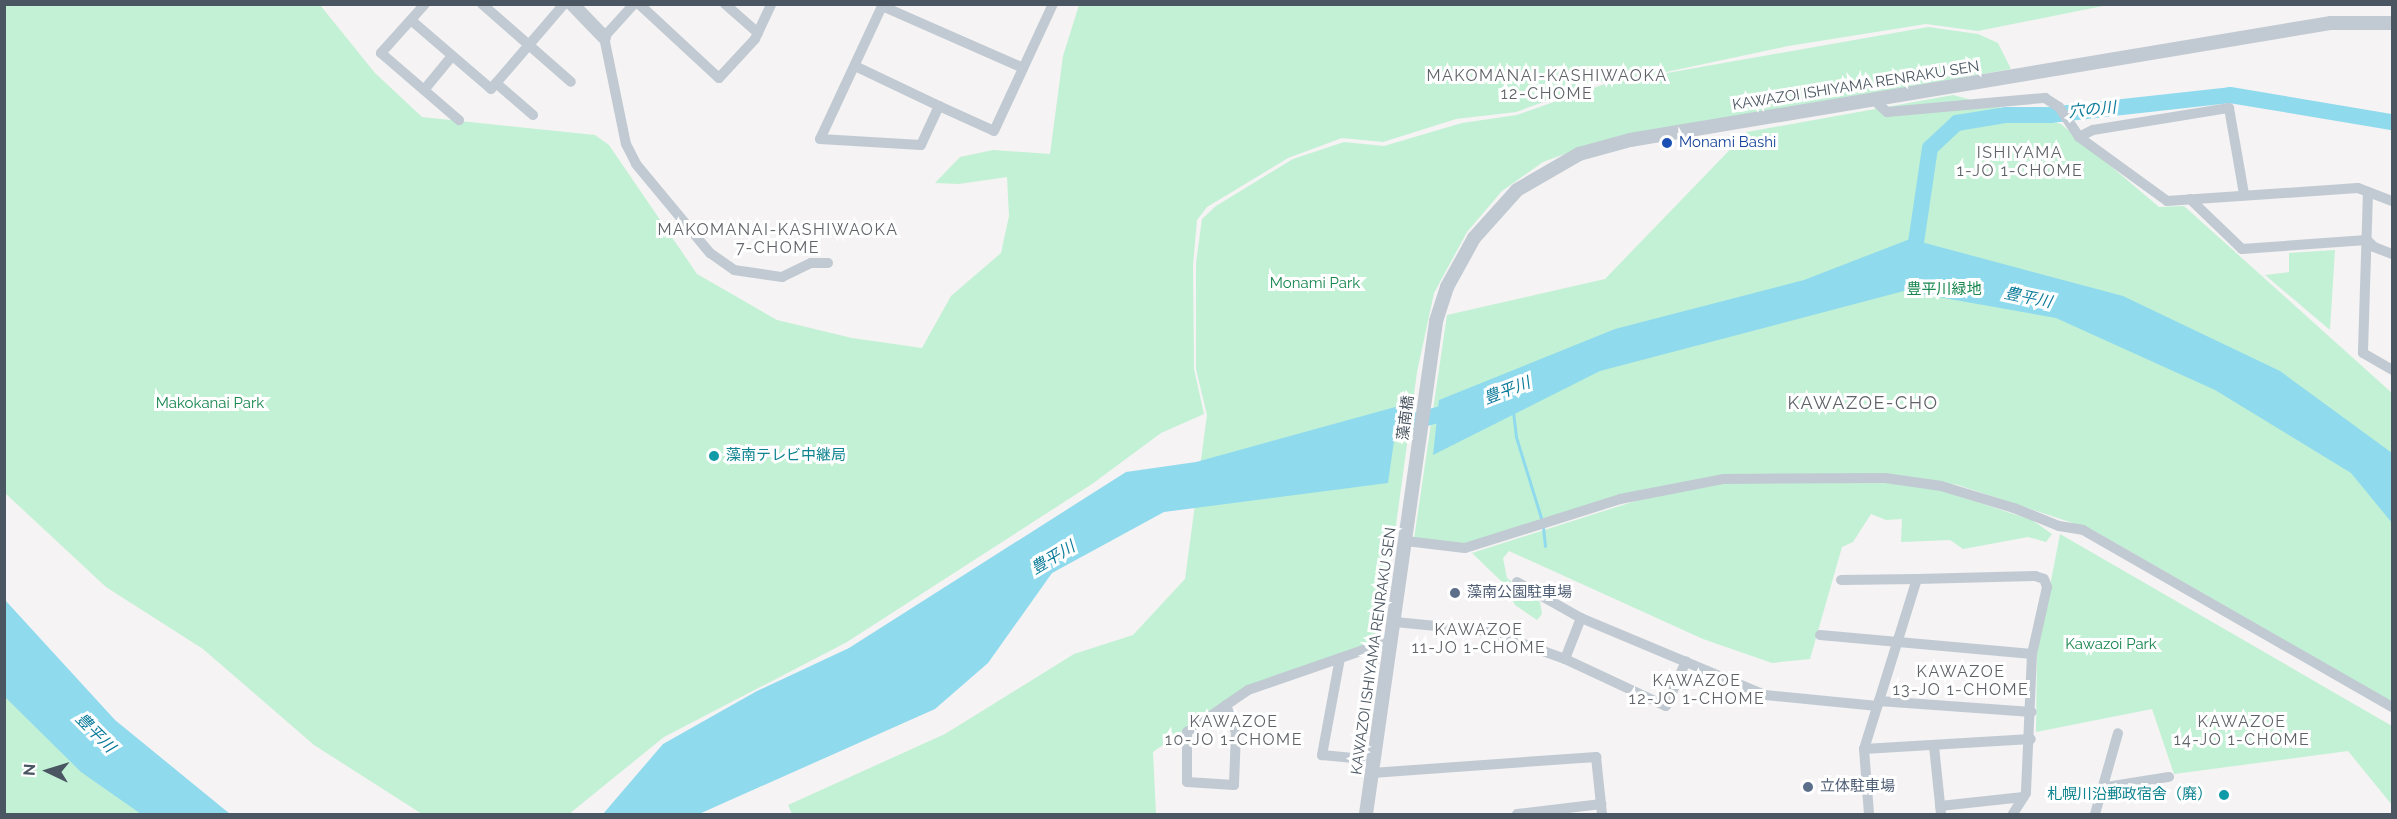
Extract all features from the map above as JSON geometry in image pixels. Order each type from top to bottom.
[{"type":"street","points":[[426,4],[381,53],[459,120]]},
{"type":"street","points":[[482,4],[571,82]]},
{"type":"street","points":[[412,21],[491,89],[564,4]]},
{"type":"street","points":[[572,4],[603,37],[630,154],[710,253],[734,270],[754,276],[791,275],[812,263],[828,263]]},
{"type":"street","points":[[603,37],[634,4]]},
{"type":"street","points":[[639,4],[719,78],[735,64],[758,33],[771,4]]},
{"type":"street","points":[[726,4],[758,33]]},
{"type":"street","points":[[939,106],[921,145],[820,139],[882,5],[1023,68]]},
{"type":"street","points":[[855,66],[994,131],[1050,6]]},
{"type":"street","name":"KAWAZOI ISHIYAMA RENRAKU SEN","points":[[1431,347],[1441,302],[1474,238],[1504,201],[1556,165],[1579,154],[1630,140],[2331,23],[2392,23]]},
{"type":"street","points":[[424,90],[453,56]]},
{"type":"street","points":[[496,83],[533,115]]},
{"type":"street","points":[[1874,100],[1887,111],[2045,98],[2059,107],[2079,137],[2167,201],[2358,188],[2392,201]]},
{"type":"street","points":[[2079,137],[2093,130],[2229,108],[2244,194]]},
{"type":"street","points":[[2368,192],[2363,353],[2392,370]]},
{"type":"street","points":[[2190,199],[2242,249],[2367,240],[2374,247],[2392,254]]},
{"type":"street","name":"藻南橋","points":[[1414,492],[1431,347]]},
{"type":"street","points":[[1406,541],[1465,548],[1630,496],[1724,479],[1885,478],[1941,486],[2014,508],[2059,526],[2083,530],[2392,707]]},
{"type":"street","name":"KAWAZOI ISHIYAMA RENRAKU SEN","points":[[1366,814],[1414,492]]},
{"type":"street","points":[[1869,814],[1864,749],[1917,579]]},
{"type":"street","points":[[1841,580],[2044,579],[2047,587],[2032,654],[2031,739],[2024,797],[2013,814]]},
{"type":"street","points":[[1517,582],[1581,618],[1765,695],[1878,704],[2032,712]]},
{"type":"street","points":[[1565,659],[1581,618]]},
{"type":"street","points":[[1395,622],[1488,631],[1565,659],[1666,706],[1686,661]]},
{"type":"street","points":[[1820,635],[2032,654]]},
{"type":"street","points":[[1226,705],[1236,732],[1234,785],[1187,782],[1187,732],[1226,705],[1248,690],[1392,640]]},
{"type":"street","points":[[1340,658],[1322,755],[1373,766],[1596,757],[1601,809],[1517,814]]},
{"type":"street","points":[[2094,814],[2118,733]]},
{"type":"street","points":[[1864,749],[1934,747],[2031,739]]},
{"type":"street","points":[[1934,747],[1940,810],[2024,797]]},
{"type":"street","points":[[2100,788],[2169,777]]},
{"type":"green space","name":"Makokanai Park","points":[[4,5],[320,5],[375,73],[422,117],[595,135],[609,145],[697,274],[777,320],[852,338],[922,348],[951,296],[1001,253],[1009,216],[1007,177],[959,184],[935,183],[960,157],[993,150],[1050,154],[1063,56],[1079,5],[2108,5],[1978,31],[1926,24],[1788,46],[1652,75],[1602,81],[1516,112],[1456,119],[1383,142],[1342,138],[1288,158],[1207,207],[1197,220],[1193,265],[1194,369],[1204,414],[1161,433],[1092,484],[847,642],[664,737],[569,814],[422,814],[314,745],[203,649],[106,587],[5,493]]},
{"type":"green space","name":"Monami Park","points":[[1928,27],[1978,34],[1998,43],[2011,69],[1597,142],[1543,162],[1502,191],[1467,232],[1434,293],[1417,372],[1380,641],[1284,674],[1197,721],[1153,752],[1156,814],[792,814],[788,805],[945,734],[1074,654],[1133,635],[1185,579],[1207,415],[1196,369],[1196,263],[1202,219],[1216,206],[1293,159],[1344,142],[1384,146],[1462,123],[1517,115],[1605,84]]},
{"type":"green space","name":"豊平川緑地","points":[[1953,95],[2061,124],[2159,207],[2184,206],[2392,393],[2392,702],[2091,529],[1958,485],[1889,475],[1718,476],[1634,492],[1467,545],[1414,539],[1447,315],[1605,279],[1747,132]]},
{"type":"green space","points":[[2335,250],[2330,330],[2265,275],[2289,272],[2289,253]]},
{"type":"green space","points":[[1723,482],[1879,482],[1940,490],[2032,520],[2052,534],[2046,542],[2028,537],[1963,549],[1950,540],[1901,542],[1902,519],[1886,520],[1871,514],[1853,542],[1842,547],[1810,659],[1772,663],[1703,639],[1509,551],[1503,558],[1507,578],[1540,602],[1542,614],[1537,620],[1515,605],[1501,581],[1472,553],[1648,497]]},
{"type":"green space","name":"Kawazoi Park","points":[[2060,534],[2392,726],[2392,805],[2348,751],[2174,774],[2152,709],[2036,732],[2037,654]]},
{"type":"green space","points":[[4,692],[145,814],[5,814]]},
{"type":"water","points":[[1910,239],[2123,296],[2280,371],[2392,453],[2392,523],[2351,473],[2215,390],[2056,318],[1904,291],[1600,371],[1433,455],[1439,400],[1615,329],[1804,280]]},
{"type":"water","points":[[1399,406],[1388,483],[1164,512],[1052,573],[988,663],[935,709],[699,814],[603,814],[663,744],[757,691],[849,648],[1126,472],[1196,462]]},
{"type":"water","points":[[5,600],[115,720],[230,814],[141,814],[81,772],[5,697]]},
{"type":"waterway","name":"穴の川","points":[[1913,263],[1930,148],[1957,123],[2006,115],[2050,115],[2230,95],[2392,122]]},
{"type":"waterway","name":"豊平川","points":[[1374,432],[1456,410]]},
{"type":"waterway","points":[[1513,412],[1516,437],[1542,521]]},
{"type":"waterway","points":[[1543,527],[1545,546]]},
{"type":"place","name":"Monami Bashi","points":[[1667,143]]},
{"type":"place","name":"藻南テレビ中継局","points":[[714,456]]},
{"type":"place","name":"藻南公園駐車場","points":[[1455,593]]},
{"type":"place","name":"立体駐車場","points":[[1808,787]]},
{"type":"place","name":"札幌川沿郵政宿舎（廃）","points":[[2224,795]]},
{"type":"district","name":"MAKOMANAI-KASHIWAOKA 12-CHOME","points":[[1547,85]]},
{"type":"district","name":"ISHIYAMA 1-JO 1-CHOME","points":[[2020,162]]},
{"type":"district","name":"MAKOMANAI-KASHIWAOKA 7-CHOME","points":[[778,239]]},
{"type":"district","name":"KAWAZOE-CHO","points":[[1863,403]]},
{"type":"district","name":"KAWAZOE 11-JO 1-CHOME","points":[[1479,639]]},
{"type":"district","name":"KAWAZOE 13-JO 1-CHOME","points":[[1961,681]]},
{"type":"district","name":"KAWAZOE 12-JO 1-CHOME","points":[[1697,690]]},
{"type":"district","name":"KAWAZOE 10-JO 1-CHOME","points":[[1234,731]]},
{"type":"district","name":"KAWAZOE 14-JO 1-CHOME","points":[[2242,731]]}]
